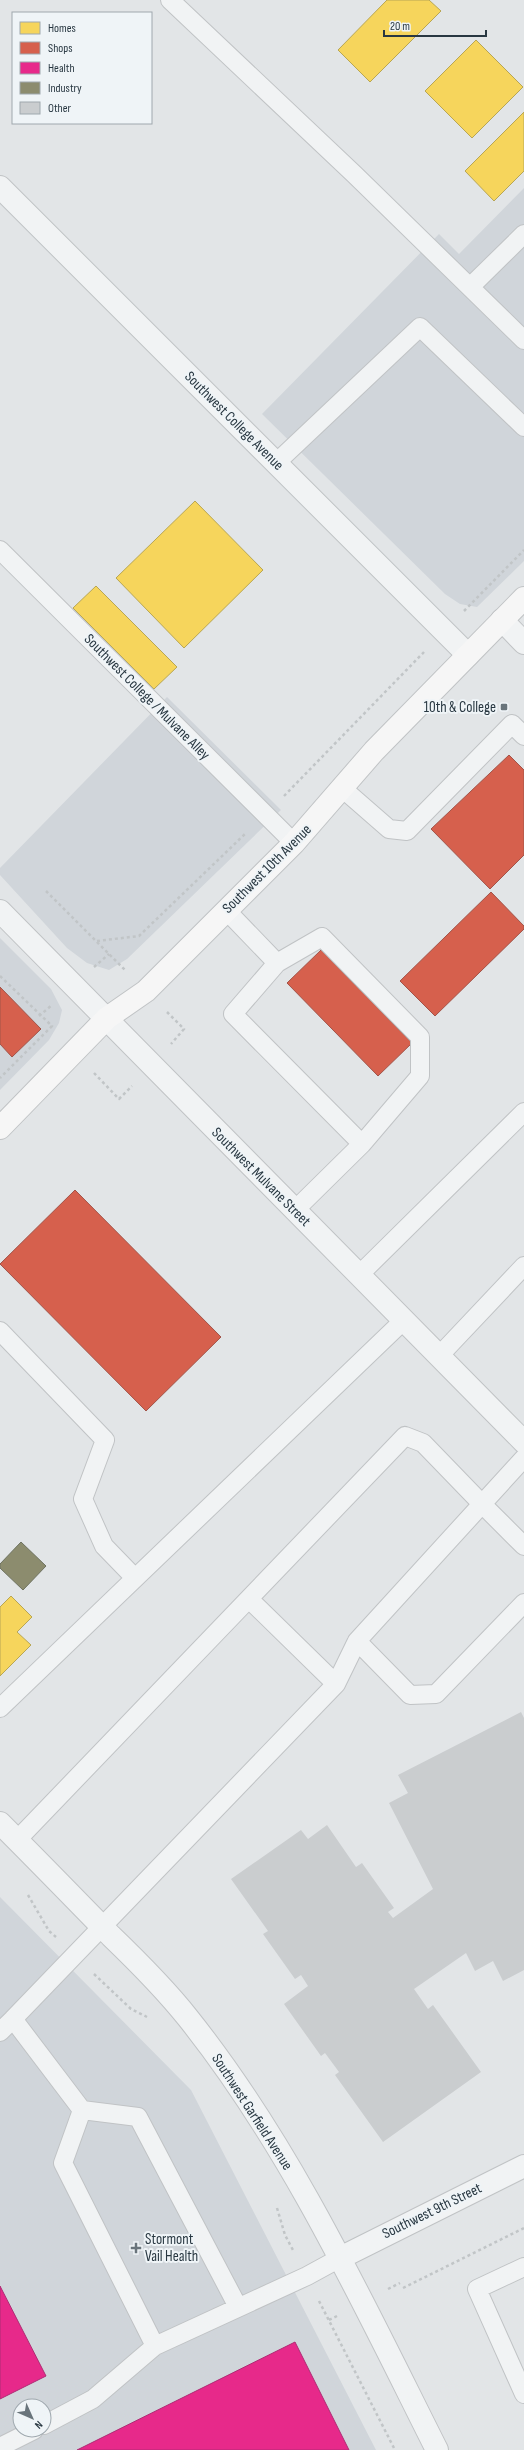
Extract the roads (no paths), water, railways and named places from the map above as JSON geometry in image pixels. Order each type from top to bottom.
[{"type":"main road","name":"Southwest 10th Avenue","points":[[0,1128],[107,1018],[146,991],[294,843],[374,751],[524,598]]},
{"type":"street","name":"Southwest College Avenue","points":[[0,188],[468,655]]},
{"type":"street","points":[[502,620],[524,643]]},
{"type":"street","name":"Southwest Mulvane Street","points":[[0,911],[524,1442]]},
{"type":"street","name":"Southwest Garfield Avenue","points":[[0,1823],[102,1926],[188,2017],[231,2076],[276,2147],[340,2258],[436,2450]]},
{"type":"street","name":"Southwest 9th Street","points":[[340,2258],[524,2166]]},
{"type":"lane","points":[[170,0],[524,340]]},
{"type":"lane","points":[[470,287],[524,234]]},
{"type":"lane","points":[[276,463],[420,327],[524,427]]},
{"type":"lane","name":"Southwest College / Mulvane Alley","points":[[0,550],[264,815],[294,843]]},
{"type":"lane","points":[[342,788],[389,829],[406,831],[512,724],[524,736]]},
{"type":"lane","points":[[226,910],[277,963]]},
{"type":"lane","points":[[294,1210],[362,1144],[420,1076],[420,1036],[322,937],[277,963],[233,1014],[362,1144]]},
{"type":"lane","points":[[359,1276],[524,1112]]},
{"type":"lane","points":[[439,1356],[524,1266]]},
{"type":"lane","points":[[0,1708],[403,1321]]},
{"type":"lane","points":[[0,1330],[105,1440],[83,1499],[104,1546],[135,1578]]},
{"type":"lane","points":[[17,1840],[405,1436],[423,1443],[524,1546]]},
{"type":"lane","points":[[0,2032],[336,1684],[357,1641],[524,1458]]},
{"type":"lane","points":[[249,1599],[336,1684]]},
{"type":"lane","points":[[357,1641],[410,1695],[436,1694],[524,1603]]},
{"type":"lane","points":[[13,2019],[82,2110],[138,2117],[238,2307]]},
{"type":"lane","points":[[82,2110],[63,2163],[155,2346]]},
{"type":"lane","points":[[52,2421],[93,2399],[155,2346],[307,2276],[340,2258]]},
{"type":"lane","points":[[524,2267],[477,2289],[524,2394]]},
{"type":"lane","points":[[0,2447],[18,2438]]},
{"type":"place","name":"10th & College","points":[[504,707]]},
{"type":"place","name":"Stormont Vail Health","points":[[136,2248]]}]
